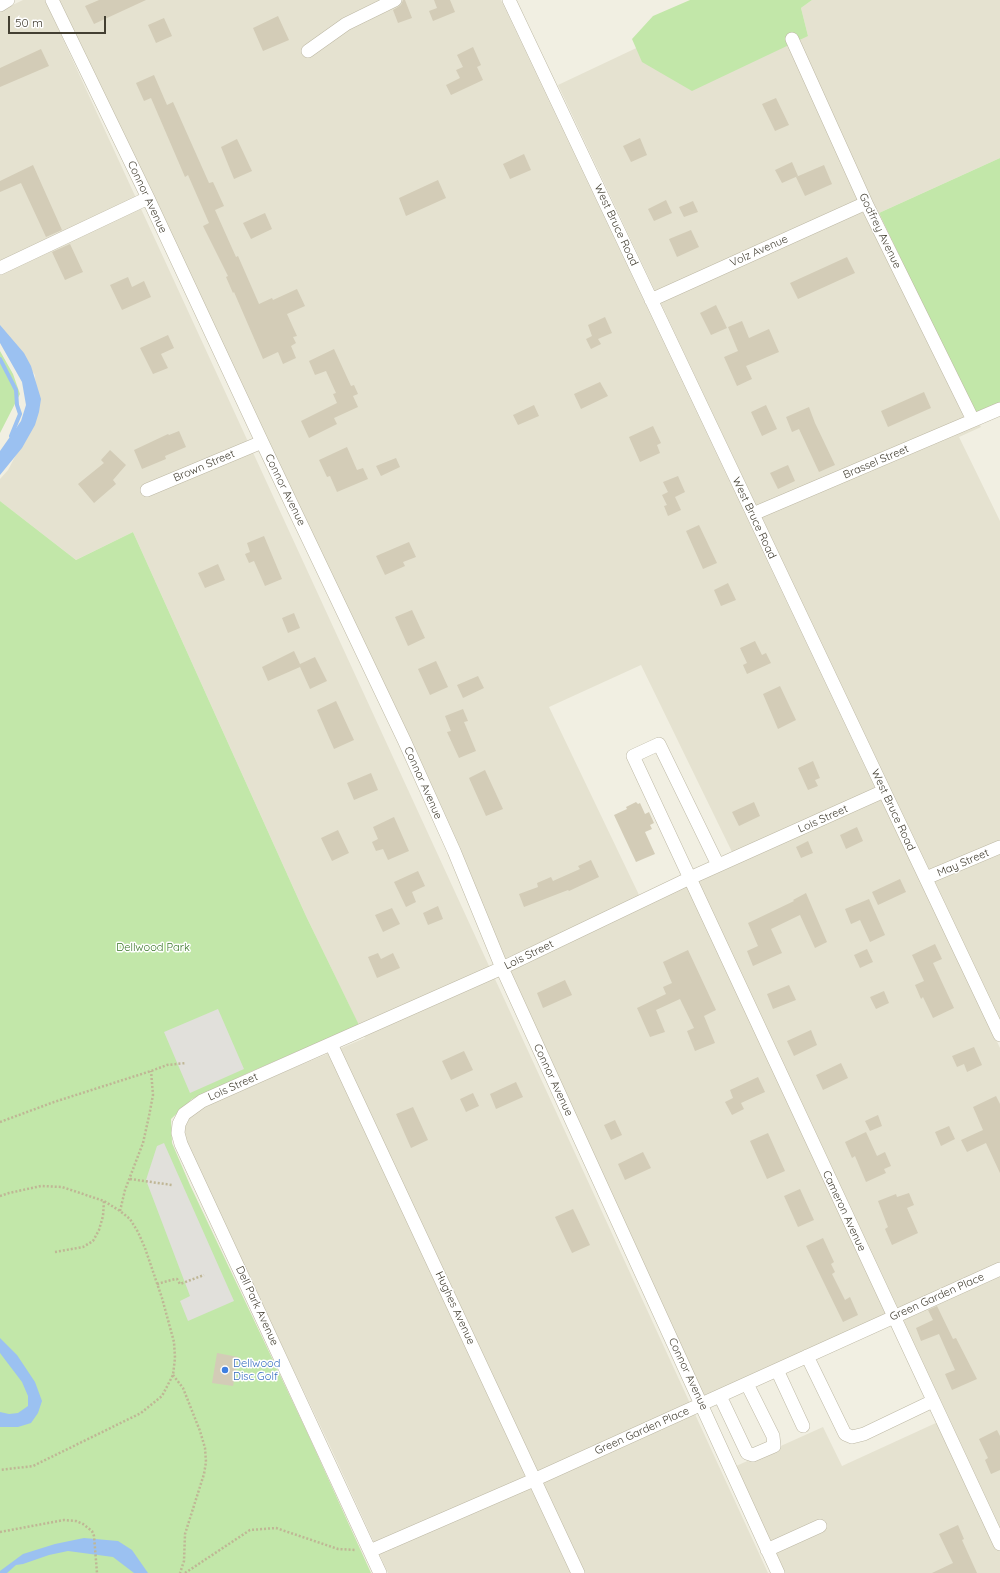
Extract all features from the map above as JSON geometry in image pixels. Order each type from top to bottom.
[{"type":"street","points":[[0,4],[8,0]]},
{"type":"street","name":"Connor Avenue","points":[[52,0],[148,198],[407,747],[454,851],[502,968],[778,1573]]},
{"type":"street","points":[[308,51],[346,24],[395,0]]},
{"type":"street","name":"West Bruce Road","points":[[509,0],[1000,1035]]},
{"type":"street","name":"Godfrey Avenue","points":[[792,38],[866,203],[973,420]]},
{"type":"street","points":[[0,268],[148,198]]},
{"type":"street","name":"Volz Avenue","points":[[651,300],[866,203]]},
{"type":"street","name":"Brassel Street","points":[[753,514],[1000,409]]},
{"type":"street","name":"Brown Street","points":[[147,490],[262,442]]},
{"type":"street","name":"Cameron Avenue","points":[[718,865],[659,744],[633,756],[1000,1544]]},
{"type":"street","name":"Lois Street","points":[[179,1124],[184,1114],[202,1101],[502,968],[718,865],[884,791]]},
{"type":"street","name":"May Street","points":[[926,878],[1000,847]]},
{"type":"street","name":"Hughes Avenue","points":[[331,1044],[536,1479],[578,1573]]},
{"type":"street","name":"Dell Park Avenue","points":[[179,1124],[178,1133],[181,1144],[380,1573]]},
{"type":"street","name":"Green Garden Place","points":[[370,1551],[536,1479],[1000,1269]]},
{"type":"street","points":[[807,1356],[845,1434],[852,1437],[864,1434],[933,1401]]},
{"type":"street","points":[[777,1370],[803,1426]]},
{"type":"street","points":[[720,1396],[746,1453],[753,1455],[774,1446],[773,1436],[747,1384]]},
{"type":"street","points":[[767,1550],[820,1526]]},
{"type":"path","points":[[0,1122],[54,1102],[150,1071],[186,1063]]},
{"type":"path","points":[[120,1211],[149,1116],[153,1095],[150,1071]]},
{"type":"path","points":[[130,1179],[172,1185]]},
{"type":"path","points":[[0,1196],[41,1186],[62,1187],[104,1201],[130,1219],[138,1232],[157,1284],[174,1342],[175,1358],[173,1375],[162,1396],[141,1413],[33,1466],[0,1470]]},
{"type":"path","points":[[55,1252],[83,1247],[93,1241],[99,1230],[103,1216],[104,1201]]},
{"type":"path","points":[[157,1284],[174,1279],[177,1279],[180,1284],[204,1275]]},
{"type":"path","points":[[173,1375],[183,1388],[200,1431],[205,1448],[206,1462],[204,1474],[197,1491],[185,1534],[184,1560],[180,1573]]},
{"type":"path","points":[[0,1532],[64,1520],[76,1521],[92,1531],[94,1536],[97,1573]]},
{"type":"path","points":[[185,1573],[250,1530],[276,1528],[338,1549],[370,1551]]},
{"type":"shaded area","points":[[23,0],[45,0],[768,1573],[388,1573],[329,1444],[185,1142],[185,1126],[194,1111],[365,1038],[306,916],[133,532],[76,560],[0,501],[0,479],[8,470],[37,415],[35,375],[0,327],[0,11]]},
{"type":"shaded area","points":[[59,0],[501,0],[875,788],[733,854],[641,665],[549,707],[640,897],[504,959]]},
{"type":"shaded area","points":[[738,0],[808,36],[801,8],[812,0],[1000,0],[1000,158],[879,213],[981,427],[959,437],[1000,521],[1000,1023],[558,85]]},
{"type":"shaded area","points":[[879,794],[1000,1048],[1000,1265],[703,1398],[507,969]]},
{"type":"shaded area","points":[[218,1009],[244,1069],[190,1093],[164,1032]]},
{"type":"shaded area","points":[[164,1143],[234,1301],[188,1321],[180,1301],[190,1296],[146,1180],[157,1146]]},
{"type":"shaded area","points":[[1000,1276],[1000,1573],[782,1573],[734,1467],[823,1427],[842,1466],[938,1422],[892,1323]]},
{"type":"green space","points":[[690,0],[812,0],[801,8],[808,36],[692,91],[642,62],[632,39],[653,16]]},
{"type":"green space","points":[[1000,158],[1000,402],[974,413],[879,213]]},
{"type":"green space","points":[[0,351],[13,374],[20,394],[0,433]]},
{"type":"green space","name":"Dellwood Park","points":[[0,501],[76,560],[133,532],[306,916],[359,1025],[192,1099],[171,1119],[172,1143],[190,1185],[307,1432],[371,1573],[0,1573]]},
{"type":"water","points":[[0,325],[24,353],[31,366],[41,399],[35,425],[22,448],[0,475],[0,451],[21,421],[26,405],[22,382],[0,343]]},
{"type":"water","points":[[0,1338],[17,1355],[35,1382],[42,1401],[38,1413],[31,1423],[18,1427],[0,1427],[0,1412],[9,1414],[18,1413],[28,1406],[28,1396],[22,1382],[0,1353]]},
{"type":"water","points":[[84,1538],[118,1541],[132,1550],[148,1573],[134,1573],[113,1557],[68,1551],[16,1565],[7,1573],[0,1573],[0,1571],[23,1554],[55,1544]]},
{"type":"building","points":[[99,0],[146,0],[94,24],[85,6]]},
{"type":"building","points":[[403,0],[405,0],[412,18],[398,23],[393,10],[401,5]]},
{"type":"building","points":[[434,0],[450,0],[455,12],[433,21],[429,11],[437,8]]},
{"type":"building","points":[[278,16],[289,40],[263,51],[253,28]]},
{"type":"building","points":[[164,18],[172,36],[156,43],[148,25]]},
{"type":"building","points":[[473,47],[481,65],[477,67],[483,80],[451,95],[446,85],[460,78],[456,70],[463,67],[457,55]]},
{"type":"building","points":[[41,49],[49,66],[0,87],[0,68]]},
{"type":"building","points":[[154,75],[167,105],[173,102],[209,183],[213,182],[224,206],[215,210],[236,257],[238,256],[259,304],[272,298],[273,300],[297,289],[305,306],[287,314],[297,336],[293,337],[296,343],[291,346],[296,358],[283,364],[278,352],[263,359],[226,277],[228,276],[203,226],[209,223],[188,175],[185,177],[151,98],[144,101],[136,83]]},
{"type":"building","points":[[776,98],[789,125],[775,131],[762,104]]},
{"type":"building","points":[[640,138],[647,155],[631,162],[623,146]]},
{"type":"building","points":[[237,139],[252,171],[234,179],[221,147]]},
{"type":"building","points":[[524,154],[531,170],[510,179],[503,164]]},
{"type":"building","points":[[792,162],[798,176],[782,183],[775,170]]},
{"type":"building","points":[[33,165],[62,230],[46,237],[21,183],[0,192],[0,181]]},
{"type":"building","points":[[824,165],[832,184],[805,196],[796,177]]},
{"type":"building","points":[[438,180],[446,198],[406,216],[399,198]]},
{"type":"building","points":[[666,200],[672,213],[654,221],[648,209]]},
{"type":"building","points":[[693,201],[698,212],[684,217],[679,207]]},
{"type":"building","points":[[265,213],[272,229],[251,239],[243,223]]},
{"type":"building","points":[[691,230],[699,247],[677,257],[669,239]]},
{"type":"building","points":[[70,244],[83,272],[65,280],[52,252]]},
{"type":"building","points":[[847,257],[855,273],[798,299],[790,283]]},
{"type":"building","points":[[128,277],[132,287],[144,281],[151,297],[122,310],[110,285]]},
{"type":"building","points":[[716,305],[727,328],[711,335],[700,313]]},
{"type":"building","points":[[605,317],[612,333],[598,339],[601,344],[591,349],[586,339],[592,336],[588,325]]},
{"type":"building","points":[[742,321],[749,338],[769,329],[779,352],[746,366],[752,379],[737,386],[724,357],[738,351],[728,327]]},
{"type":"building","points":[[168,335],[174,348],[161,354],[168,368],[153,374],[140,348]]},
{"type":"building","points":[[334,349],[351,386],[354,385],[358,394],[353,396],[358,407],[334,418],[337,424],[309,438],[301,421],[337,403],[333,394],[336,393],[326,371],[315,375],[309,361]]},
{"type":"building","points":[[600,382],[608,396],[581,409],[574,394]]},
{"type":"building","points":[[924,392],[931,408],[888,427],[881,411]]},
{"type":"building","points":[[534,405],[539,416],[518,425],[513,415]]},
{"type":"building","points":[[766,405],[777,429],[762,436],[751,412]]},
{"type":"building","points":[[809,407],[835,465],[819,472],[799,429],[792,432],[786,417]]},
{"type":"building","points":[[653,426],[661,443],[657,445],[660,453],[640,462],[629,437]]},
{"type":"building","points":[[179,431],[186,447],[165,456],[166,459],[142,469],[134,450],[168,434],[169,435]]},
{"type":"building","points":[[347,447],[357,470],[363,468],[368,479],[337,492],[330,476],[327,477],[319,460]]},
{"type":"building","points":[[110,450],[126,465],[113,480],[116,484],[94,503],[78,484],[104,463],[101,460]]},
{"type":"building","points":[[396,458],[400,467],[381,476],[376,466]]},
{"type":"building","points":[[788,465],[795,481],[778,489],[770,473]]},
{"type":"building","points":[[678,476],[685,492],[675,497],[681,510],[668,516],[664,506],[667,505],[662,495],[668,492],[663,482]]},
{"type":"building","points":[[699,525],[717,563],[703,569],[686,531]]},
{"type":"building","points":[[264,536],[282,579],[265,586],[254,561],[249,563],[245,554],[250,552],[247,543]]},
{"type":"building","points":[[409,542],[416,557],[403,562],[405,566],[385,575],[376,556]]},
{"type":"building","points":[[218,564],[225,580],[205,588],[198,573]]},
{"type":"building","points":[[728,583],[736,600],[721,606],[714,590]]},
{"type":"building","points":[[412,610],[425,638],[408,646],[395,617]]},
{"type":"building","points":[[294,613],[300,628],[288,633],[282,618]]},
{"type":"building","points":[[755,641],[762,655],[766,653],[771,663],[747,674],[743,665],[747,663],[740,648]]},
{"type":"building","points":[[294,651],[300,664],[315,657],[327,681],[310,689],[300,667],[268,681],[262,667]]},
{"type":"building","points":[[436,661],[448,687],[430,695],[418,669]]},
{"type":"building","points":[[478,676],[484,688],[463,698],[457,685]]},
{"type":"building","points":[[780,686],[796,720],[778,729],[763,694]]},
{"type":"building","points":[[336,701],[354,740],[334,749],[317,710]]},
{"type":"building","points":[[463,709],[468,721],[464,722],[476,751],[459,758],[447,732],[451,731],[445,716]]},
{"type":"building","points":[[813,761],[820,778],[815,780],[818,786],[808,790],[798,768]]},
{"type":"building","points":[[485,770],[503,809],[486,816],[469,778]]},
{"type":"building","points":[[371,773],[378,790],[354,800],[347,783]]},
{"type":"building","points":[[636,802],[638,804],[640,803],[645,814],[649,812],[654,823],[650,825],[652,829],[645,832],[655,854],[636,862],[614,815],[627,809],[626,807]]},
{"type":"building","points":[[754,802],[760,816],[739,826],[732,812]]},
{"type":"building","points":[[394,817],[409,851],[388,860],[383,849],[376,851],[372,842],[378,839],[373,827]]},
{"type":"building","points":[[857,827],[863,841],[846,849],[840,835]]},
{"type":"building","points":[[338,830],[349,853],[332,861],[321,838]]},
{"type":"building","points":[[808,841],[813,853],[801,858],[796,847]]},
{"type":"building","points":[[591,860],[599,877],[569,891],[568,890],[524,907],[519,894],[538,887],[537,883],[551,877],[553,881],[580,869],[578,866]]},
{"type":"building","points":[[418,871],[425,886],[412,892],[416,902],[406,907],[394,882]]},
{"type":"building","points":[[900,879],[906,892],[878,905],[872,892]]},
{"type":"building","points":[[806,893],[827,942],[815,948],[800,915],[771,929],[782,953],[753,966],[747,951],[758,946],[748,923],[794,901],[793,900]]},
{"type":"building","points":[[869,899],[885,935],[870,942],[860,920],[851,924],[845,909]]},
{"type":"building","points":[[438,906],[443,919],[428,925],[423,913]]},
{"type":"building","points":[[392,908],[400,924],[383,932],[375,915]]},
{"type":"building","points":[[935,944],[942,959],[933,963],[954,1008],[933,1018],[923,997],[921,999],[915,985],[924,981],[912,955]]},
{"type":"building","points":[[867,949],[873,962],[860,968],[854,955]]},
{"type":"building","points":[[688,950],[716,1010],[704,1016],[715,1043],[695,1051],[687,1031],[694,1028],[680,999],[656,1010],[665,1032],[650,1037],[637,1008],[666,994],[663,987],[672,983],[663,962]]},
{"type":"building","points":[[378,953],[381,959],[393,953],[400,968],[377,978],[368,957]]},
{"type":"building","points":[[565,980],[572,995],[543,1008],[537,993]]},
{"type":"building","points":[[789,985],[796,1000],[773,1009],[767,994]]},
{"type":"building","points":[[884,991],[889,1003],[876,1009],[870,997]]},
{"type":"building","points":[[811,1030],[817,1045],[794,1056],[787,1041]]},
{"type":"building","points":[[974,1047],[982,1065],[967,1072],[964,1064],[957,1067],[952,1056]]},
{"type":"building","points":[[464,1051],[473,1070],[451,1080],[442,1061]]},
{"type":"building","points":[[841,1063],[848,1078],[823,1090],[816,1075]]},
{"type":"building","points":[[758,1077],[765,1092],[741,1103],[744,1109],[732,1115],[725,1102],[733,1098],[730,1090]]},
{"type":"building","points":[[516,1082],[523,1097],[496,1109],[490,1094]]},
{"type":"building","points":[[473,1093],[479,1106],[466,1112],[460,1099]]},
{"type":"building","points":[[996,1096],[1000,1104],[1000,1173],[986,1143],[967,1152],[961,1140],[983,1130],[973,1107]]},
{"type":"building","points":[[413,1107],[428,1140],[411,1148],[396,1114]]},
{"type":"building","points":[[878,1115],[882,1126],[870,1131],[865,1121]]},
{"type":"building","points":[[615,1120],[622,1135],[611,1140],[604,1125]]},
{"type":"building","points":[[949,1126],[955,1139],[941,1146],[935,1132]]},
{"type":"building","points":[[866,1132],[877,1156],[885,1152],[891,1166],[884,1169],[886,1173],[866,1182],[855,1156],[852,1158],[845,1142]]},
{"type":"building","points":[[768,1133],[785,1171],[767,1179],[750,1141]]},
{"type":"building","points":[[643,1152],[651,1168],[625,1180],[618,1164]]},
{"type":"building","points":[[800,1189],[814,1220],[798,1227],[784,1196]]},
{"type":"building","points":[[909,1193],[914,1205],[907,1208],[918,1233],[892,1245],[885,1229],[888,1227],[878,1201],[896,1194],[897,1197]]},
{"type":"building","points":[[573,1209],[590,1245],[572,1253],[555,1217]]},
{"type":"building","points":[[823,1238],[834,1262],[831,1264],[835,1272],[832,1274],[845,1300],[850,1297],[858,1315],[843,1322],[806,1246]]},
{"type":"building","points":[[937,1306],[953,1339],[956,1338],[977,1379],[952,1390],[945,1374],[955,1370],[939,1334],[921,1341],[916,1328],[933,1320],[928,1310]]},
{"type":"building","name":"Dellwood Disc Golf","points":[[217,1353],[238,1357],[233,1386],[212,1383]]},
{"type":"building","points":[[997,1430],[1000,1436],[1000,1470],[991,1474],[985,1460],[988,1458],[979,1439]]},
{"type":"building","points":[[958,1525],[964,1539],[962,1540],[977,1573],[932,1573],[953,1563],[939,1534]]},
{"type":"waterway","points":[[0,359],[16,390],[17,405],[20,414],[11,436]]},
{"type":"place","name":"Dellwood Disc Golf","points":[[225,1370]]}]
